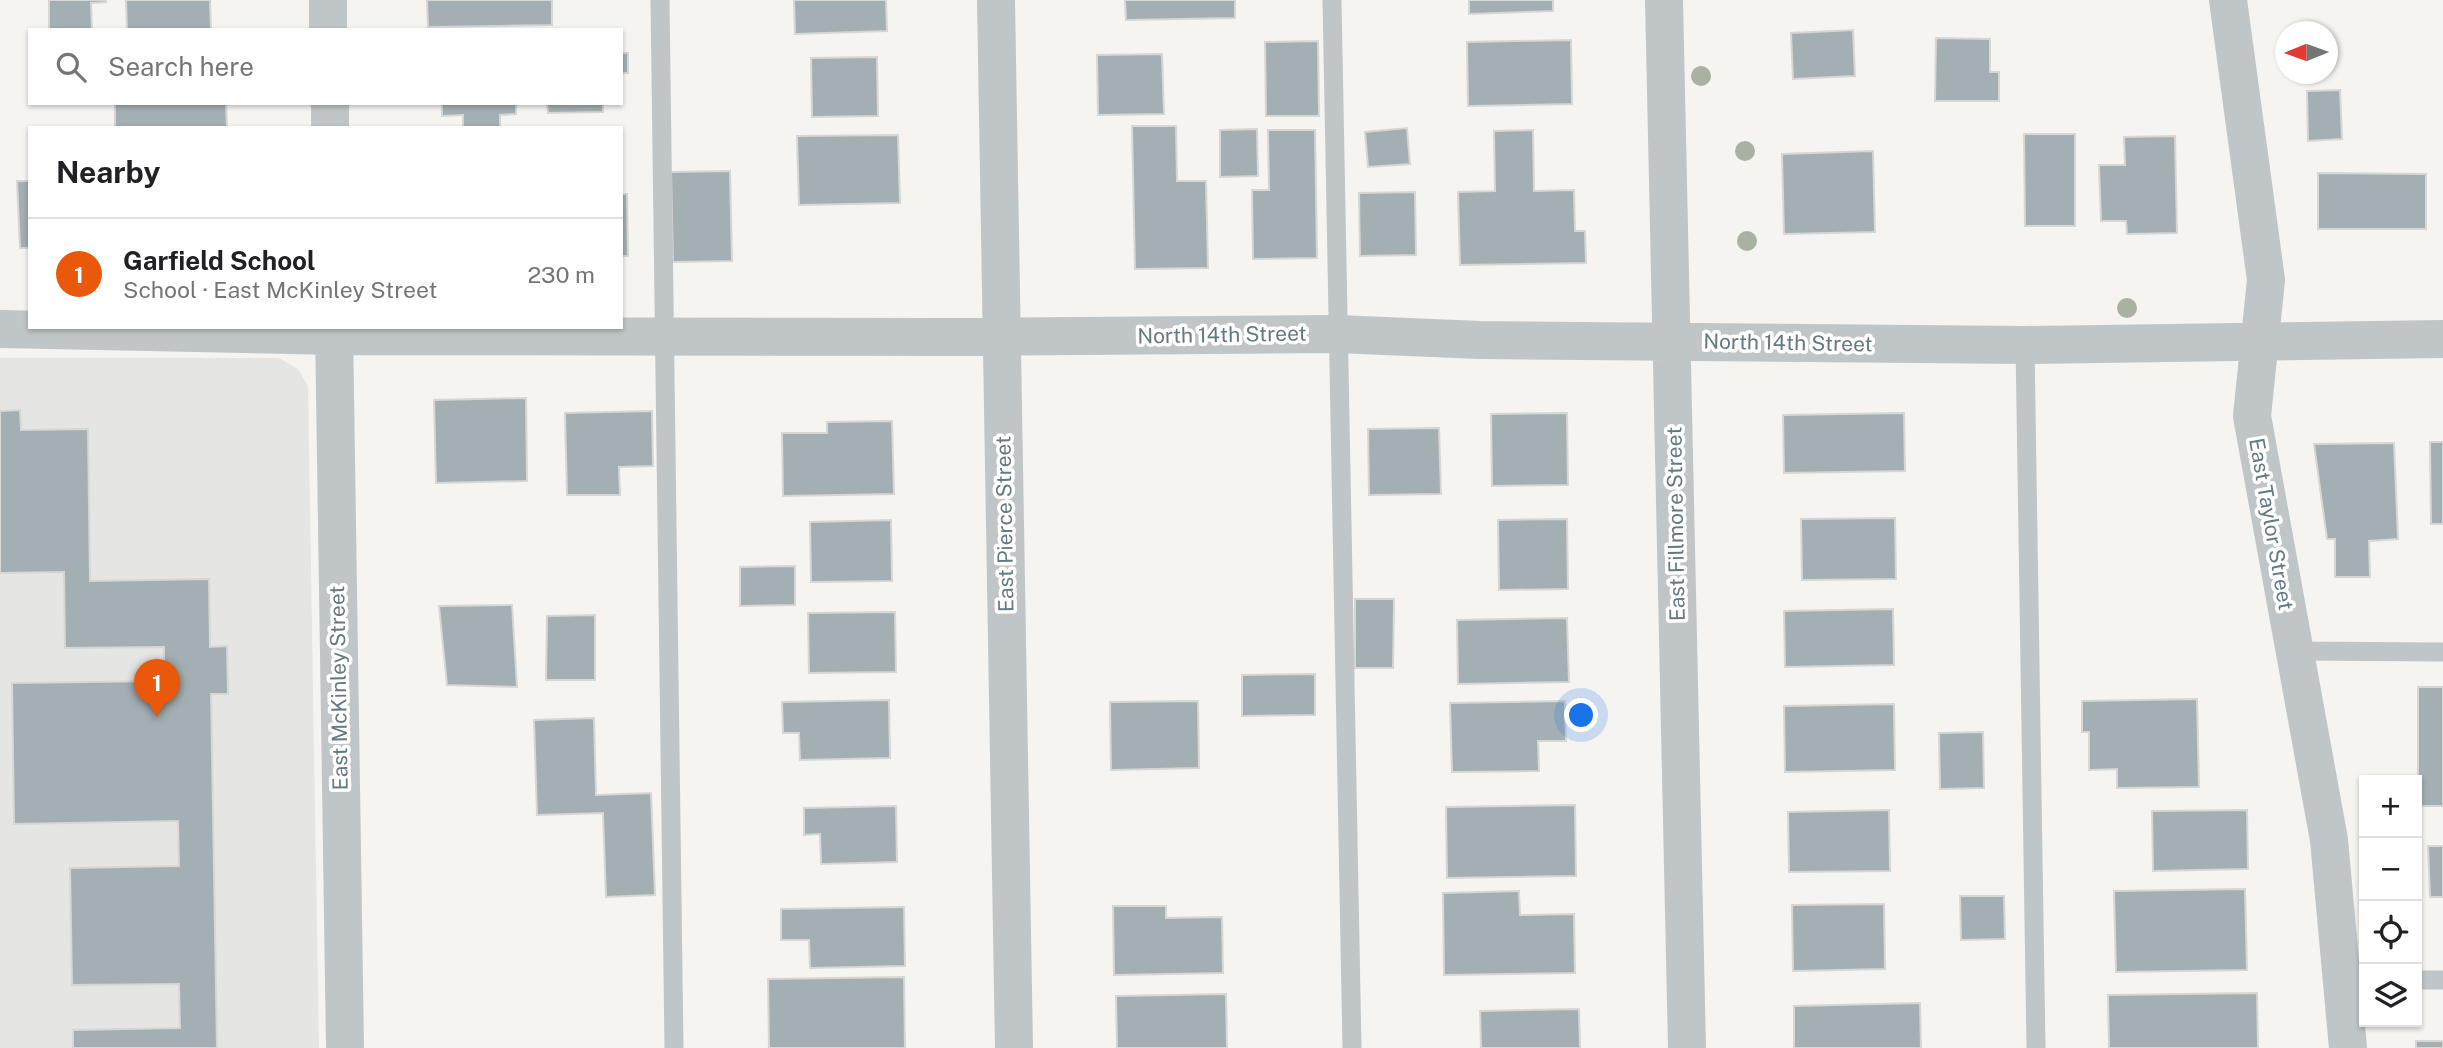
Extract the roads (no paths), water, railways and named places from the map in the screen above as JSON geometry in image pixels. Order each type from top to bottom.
[{"type":"street","points":[[328,0],[328,28]]},
{"type":"street","name":"East Pierce Street","points":[[996,0],[1014,1048]]},
{"type":"street","name":"East Fillmore Street","points":[[1664,0],[1687,1048]]},
{"type":"street","name":"East Taylor Street","points":[[2228,0],[2266,280],[2252,416],[2353,983],[2348,1048]]},
{"type":"street","points":[[330,105],[330,126]]},
{"type":"street","name":"North 14th Street","points":[[0,328],[28,328]]},
{"type":"street","name":"North 14th Street","points":[[84,329],[666,336],[1337,334],[1480,340],[2025,345],[2443,339]]},
{"type":"street","name":"East McKinley Street","points":[[334,332],[345,1048]]},
{"type":"lane","points":[[660,0],[674,1048]]},
{"type":"lane","points":[[1332,0],[1352,1048]]},
{"type":"lane","points":[[2025,345],[2036,1048]]},
{"type":"lane","points":[[2295,651],[2443,652]]},
{"type":"lane","points":[[2422,981],[2443,979]]},
{"type":"place","name":"Garfield School","points":[[157,717]]}]
